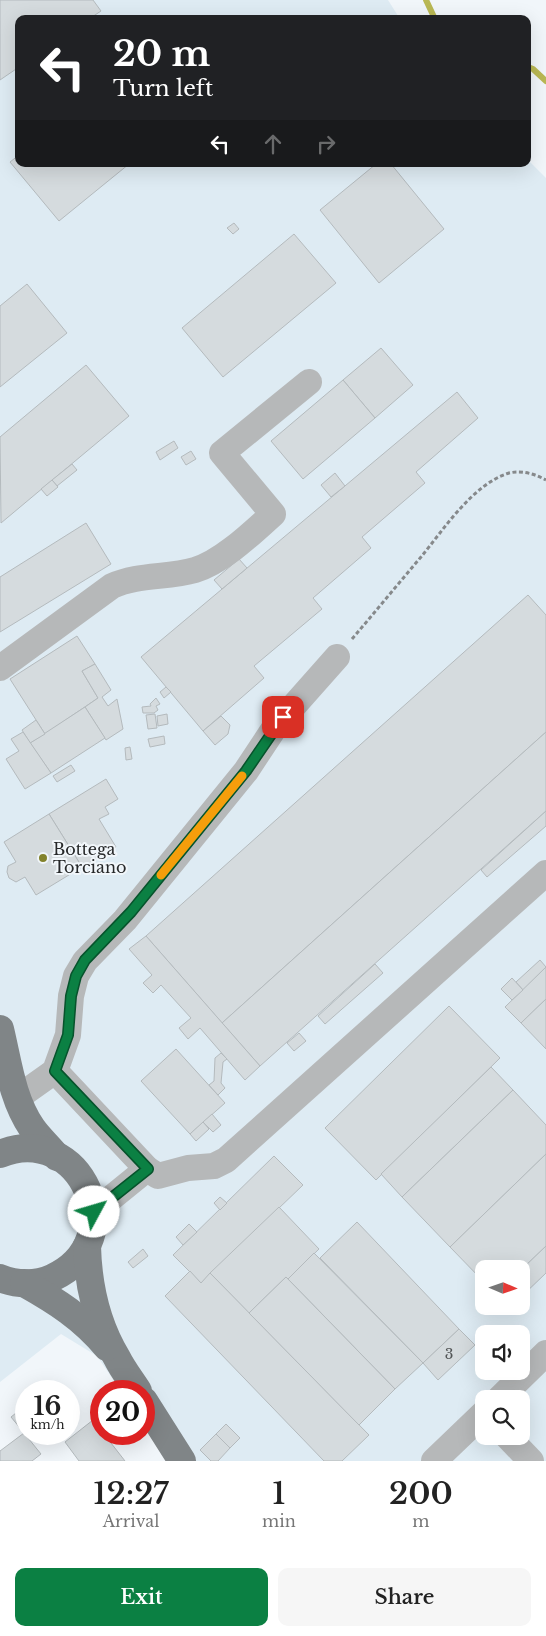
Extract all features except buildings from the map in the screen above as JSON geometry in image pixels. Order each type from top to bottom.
[{"type":"main road","points":[[0,1029],[17,1098],[33,1130],[57,1156],[82,1178],[92,1200],[94,1212],[92,1234],[87,1246],[75,1263],[47,1280],[12,1280]]},
{"type":"main road","points":[[0,1154],[13,1149],[36,1148],[57,1156]]},
{"type":"main road","points":[[87,1246],[89,1274],[95,1304],[106,1337],[131,1380]]},
{"type":"main road","points":[[12,1280],[62,1305],[95,1334],[116,1357]]},
{"type":"main road","points":[[155,1418],[182,1461]]},
{"type":"street","points":[[0,668],[112,586],[125,580],[184,573],[205,566],[244,539],[273,514],[222,453],[309,382]]},
{"type":"street","points":[[17,1098],[55,1071],[68,1035],[71,996],[76,976],[85,960],[128,916],[246,771],[275,727],[337,657]]},
{"type":"street","points":[[55,1071],[148,1169],[158,1176],[188,1168],[214,1166],[226,1160],[546,872]]},
{"type":"street","points":[[94,1212],[148,1169]]},
{"type":"street","points":[[508,1390],[546,1353]]},
{"type":"street","points":[[434,1461],[475,1422]]},
{"type":"street","points":[[515,1445],[531,1461]]},
{"type":"path","points":[[337,657],[461,509],[488,483],[510,473],[519,472],[528,473],[546,480]]},
{"type":"shaded area","points":[[0,0],[388,0],[397,15],[15,15],[15,167],[531,167],[531,163],[546,178],[546,1461],[168,1461],[155,1423],[155,1380],[113,1380],[97,1356],[61,1334],[0,1382]]},
{"type":"waterway","points":[[426,0],[433,15]]},
{"type":"waterway","points":[[531,68],[546,81]]},
{"type":"slow traffic","points":[[161,875],[242,776]]},
{"type":"place","name":"Bottega Torciano","points":[[43,858]]},
{"type":"route","points":[[94,1212],[148,1169],[55,1071],[68,1035],[71,996],[76,976],[85,960],[125,920],[246,771],[283,717]]}]
